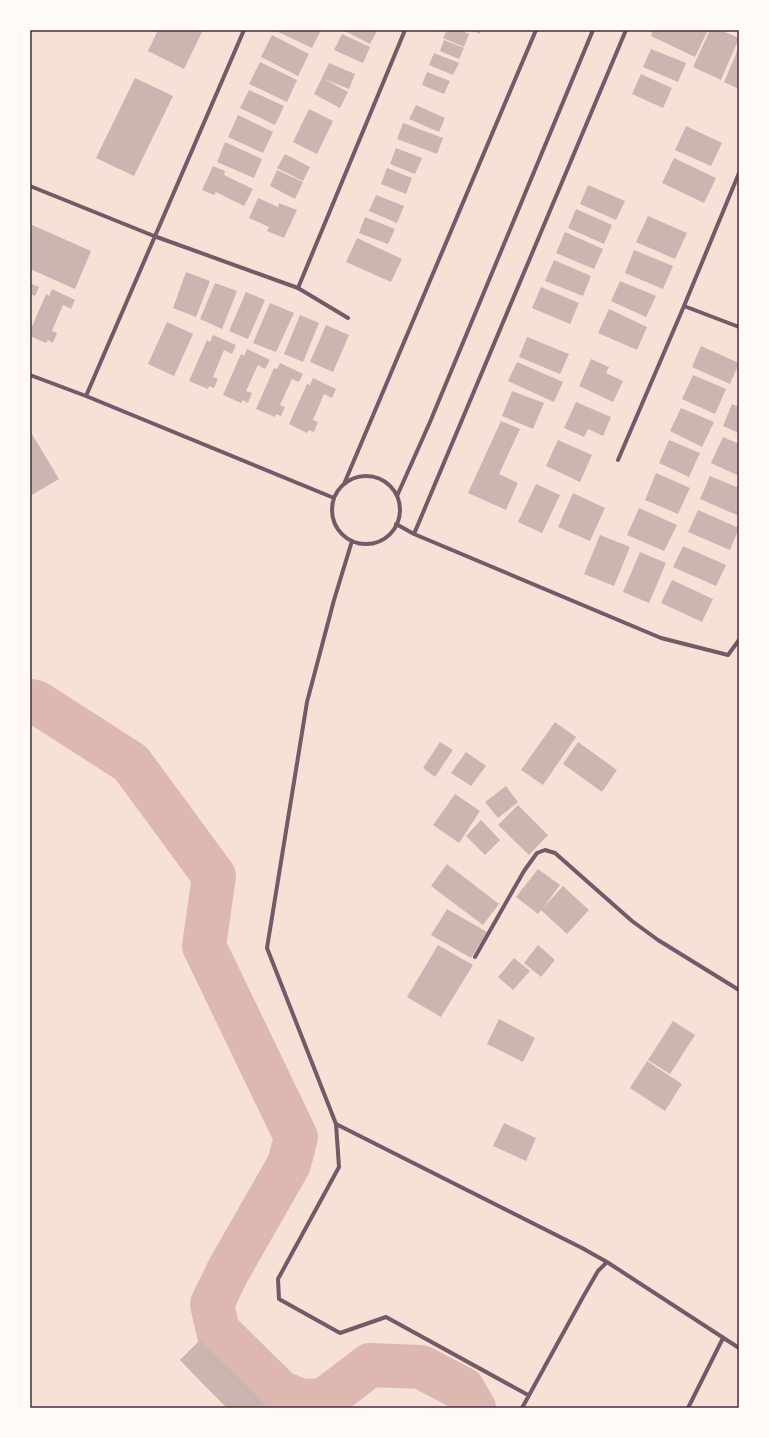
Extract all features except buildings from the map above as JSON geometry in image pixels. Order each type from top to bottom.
[{"type":"street","points":[[86,396],[244,30]]},
{"type":"street","points":[[298,288],[404,30]]},
{"type":"street","points":[[344,484],[360,476],[369,476],[386,482],[397,496],[399,510],[396,524],[392,532],[378,542],[360,543],[352,541],[339,530],[335,523],[333,515],[334,498],[344,484],[536,30]]},
{"type":"street","points":[[397,496],[430,422],[593,30]]},
{"type":"street","points":[[414,534],[626,30]]},
{"type":"street","points":[[618,460],[739,173]]},
{"type":"street","points":[[30,186],[154,236],[298,288],[348,318]]},
{"type":"street","points":[[684,306],[739,328]]},
{"type":"street","points":[[30,376],[86,396],[334,498]]},
{"type":"street","points":[[396,524],[414,534],[661,638],[728,655],[739,640]]},
{"type":"street","points":[[352,541],[334,600],[307,702],[266,948],[336,1124],[339,1167],[278,1279],[278,1299],[340,1333],[386,1317],[528,1395]]},
{"type":"street","points":[[475,957],[524,871],[537,853],[545,850],[555,853],[632,921],[658,940],[739,990]]},
{"type":"street","points":[[336,1124],[582,1248],[739,1348]]},
{"type":"street","points":[[522,1408],[598,1271],[606,1262]]},
{"type":"street","points":[[688,1408],[723,1338]]},
{"type":"waterway","points":[[30,701],[36,702],[131,763],[214,876],[204,946],[296,1137],[289,1164],[228,1271],[212,1304],[218,1331],[280,1392],[302,1401],[324,1400],[370,1365],[421,1367],[463,1389],[474,1408]]}]
